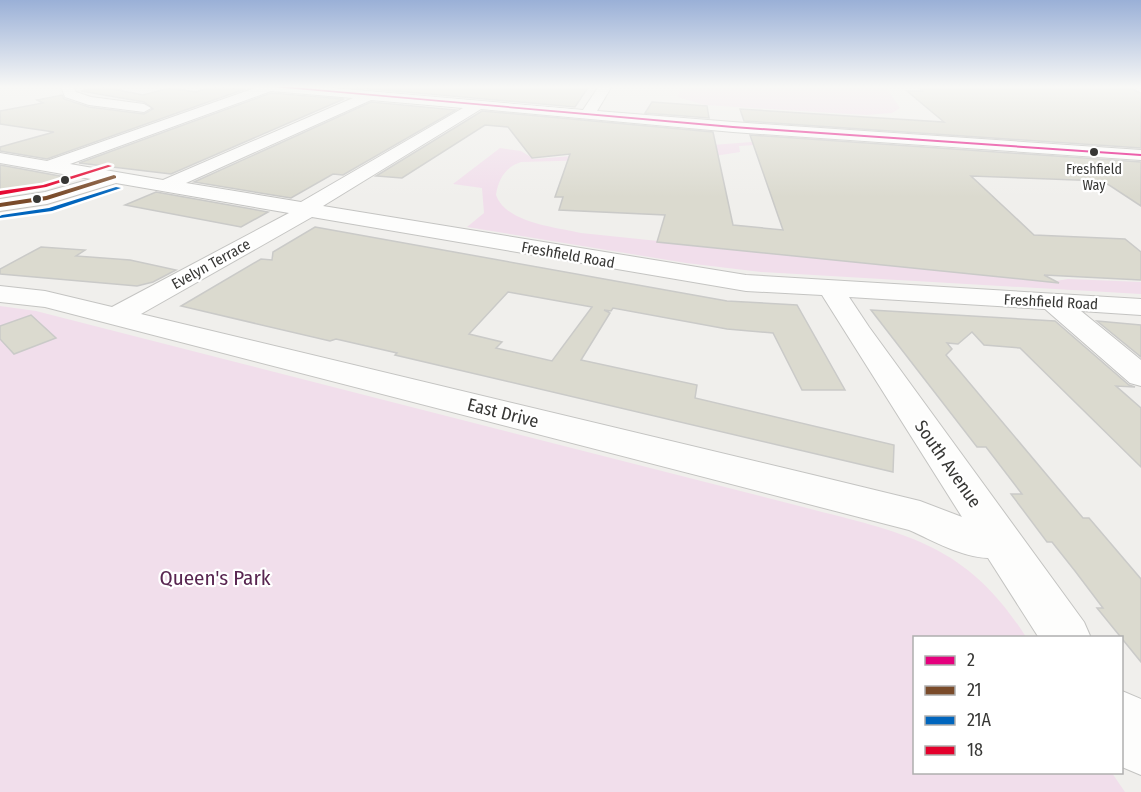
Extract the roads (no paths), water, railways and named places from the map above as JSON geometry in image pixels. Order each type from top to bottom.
[{"type":"street","points":[[50,166],[167,123]]},
{"type":"street","points":[[164,186],[313,123]]},
{"type":"street","points":[[449,123],[470,126]]},
{"type":"street","name":"Evelyn Terrace","points":[[115,317],[305,210],[449,123]]},
{"type":"street","points":[[697,123],[1141,155]]},
{"type":"street","name":"Freshfield Road","points":[[0,158],[704,278],[831,289],[1141,307]]},
{"type":"street","points":[[0,205],[47,198],[114,177]]},
{"type":"street","name":"South Avenue","points":[[831,289],[856,330],[1066,636]]},
{"type":"street","name":"East Drive","points":[[0,294],[45,299],[885,507],[934,521],[977,541],[1002,542]]},
{"type":"street","points":[[1053,302],[1141,376]]},
{"type":"street","points":[[1123,720],[1141,747]]},
{"type":"place","name":"Freshfield Way","points":[[1094,152]]},
{"type":"park label","name":"Queen's Park","points":[[215,578]]}]
